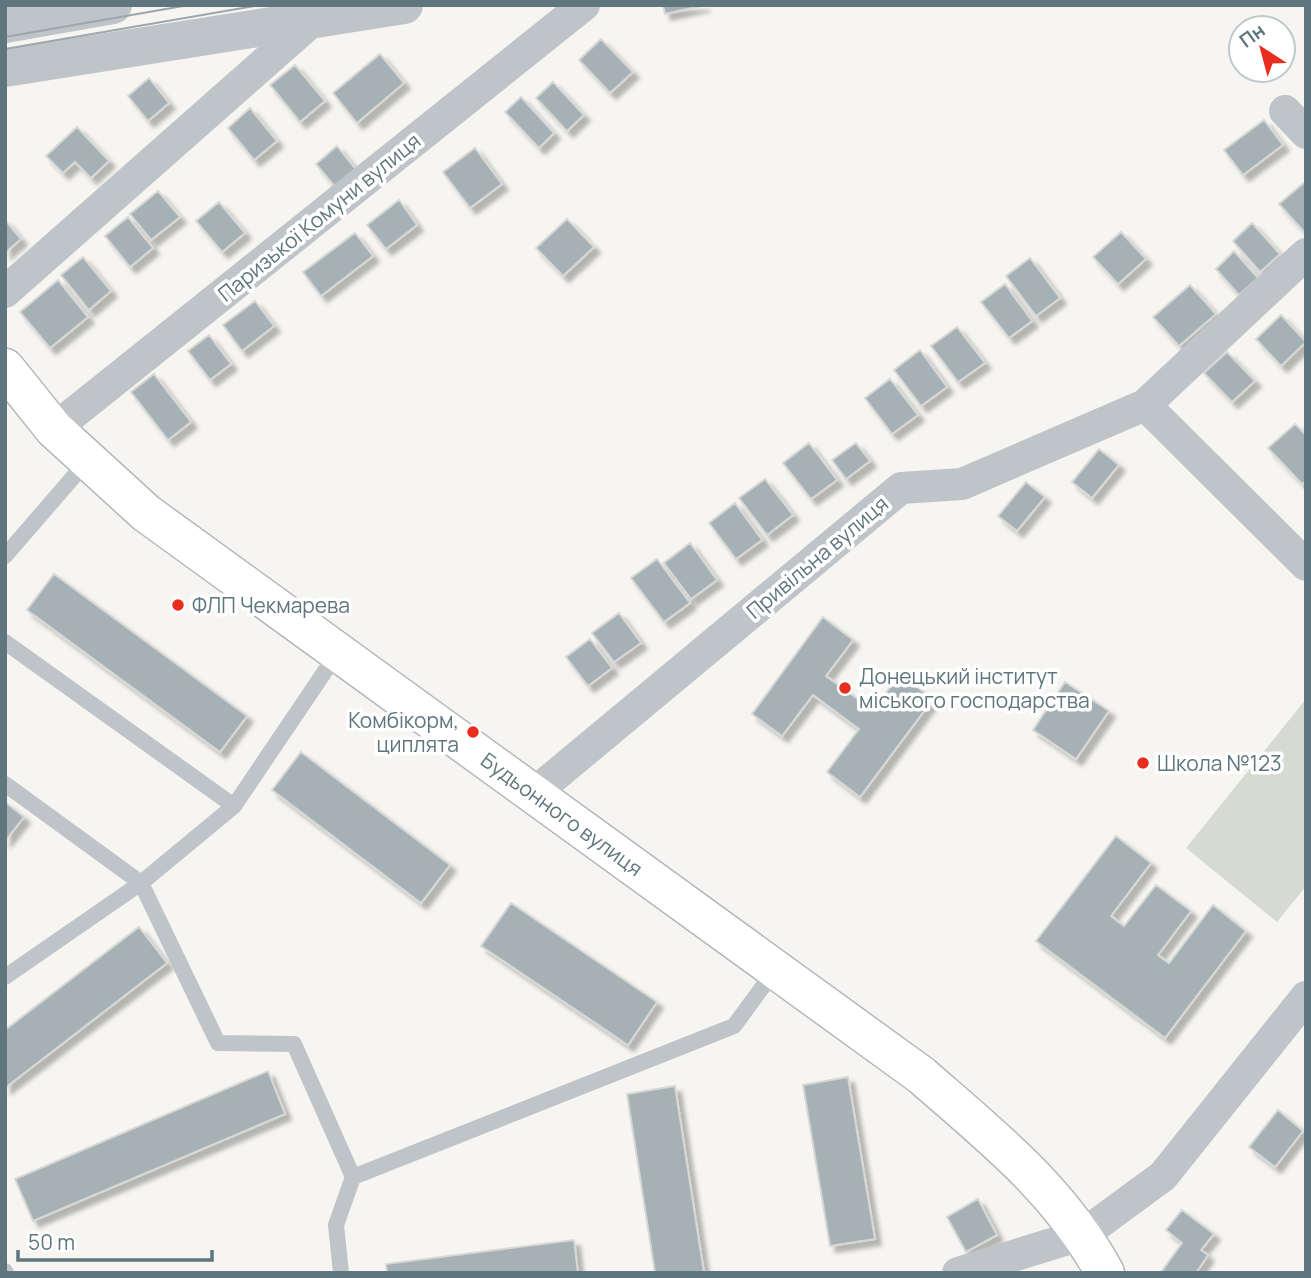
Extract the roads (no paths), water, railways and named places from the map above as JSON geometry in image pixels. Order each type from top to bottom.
[{"type":"main road","name":"Будьонного вулиця","points":[[5,368],[54,429],[146,513],[921,1075],[1026,1167],[1084,1234],[1105,1273]]},
{"type":"street","points":[[5,24],[113,5]]},
{"type":"street","points":[[5,68],[404,5]]},
{"type":"street","name":"Паризької Комуни вулиця","points":[[54,429],[584,5]]},
{"type":"street","points":[[5,292],[312,21]]},
{"type":"street","name":"Привільна вулиця","points":[[533,794],[901,488],[962,484],[1146,405],[1306,254]]},
{"type":"street","points":[[1146,405],[1306,565]]},
{"type":"street","points":[[958,1273],[1084,1234],[1163,1176],[1306,997]]},
{"type":"lane","points":[[5,556],[88,460]]},
{"type":"lane","points":[[5,642],[234,806]]},
{"type":"lane","points":[[5,978],[141,883],[234,806],[338,652]]},
{"type":"lane","points":[[5,784],[141,883],[218,1043],[294,1044],[353,1177],[336,1226],[341,1273]]},
{"type":"lane","points":[[353,1177],[734,1026],[775,970]]},
{"type":"tram line","points":[[5,37],[189,5]]},
{"type":"tram line","points":[[5,49],[261,5]]},
{"type":"place","name":"ФЛП Чекмарева","points":[[178,605]]},
{"type":"place","name":"Донецький інститут міського господарства","points":[[845,688]]},
{"type":"place","name":"Комбікорм, циплята","points":[[473,732]]},
{"type":"place","name":"Школа №123","points":[[1143,763]]}]
